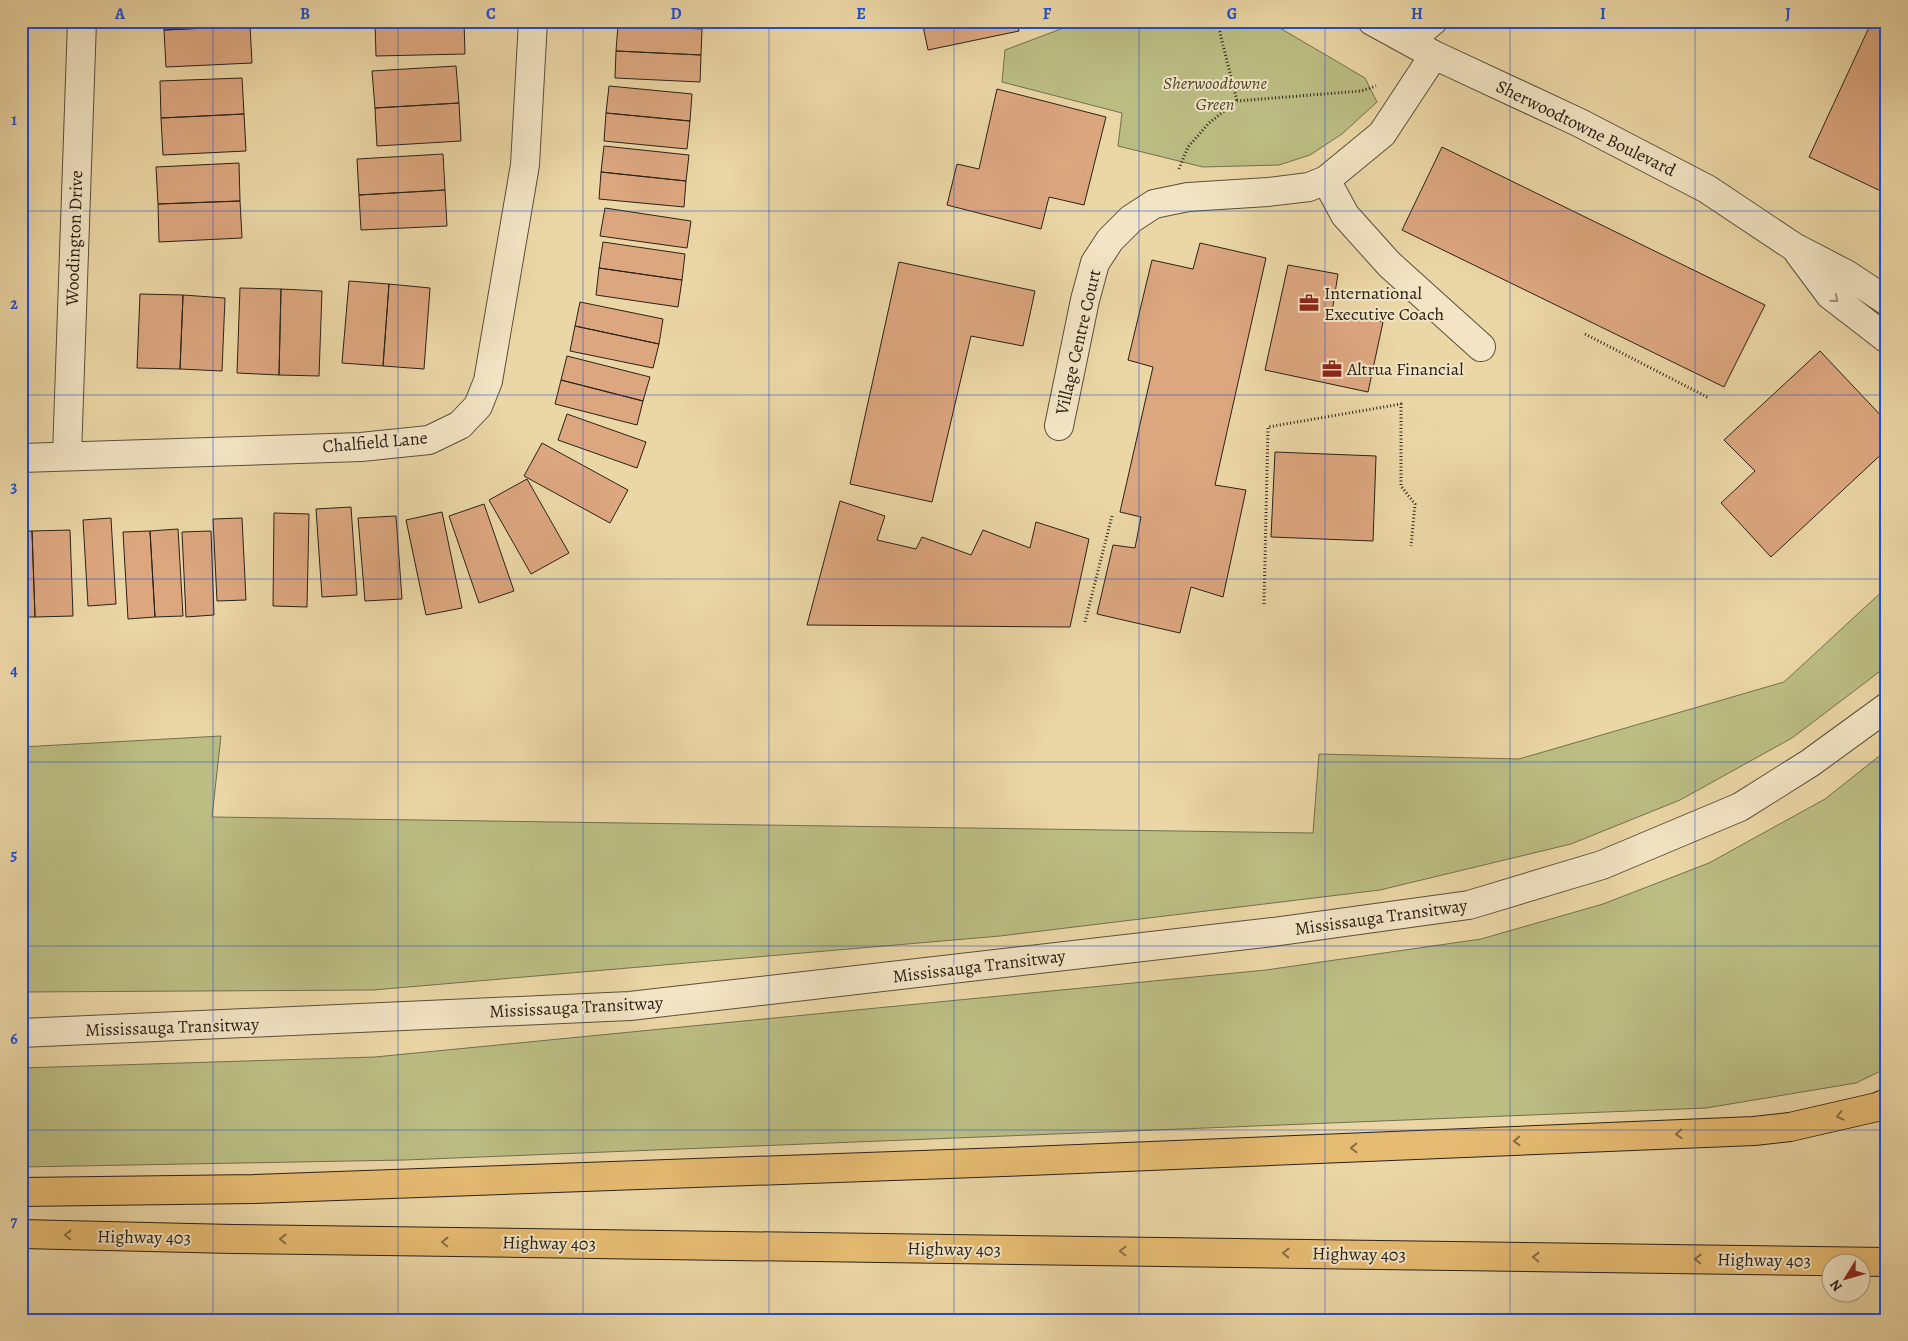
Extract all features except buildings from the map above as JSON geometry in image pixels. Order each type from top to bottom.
[{"type":"highway","points":[[21,1192],[284,1188],[1049,1160],[1754,1131],[1818,1121],[1887,1103]]},
{"type":"highway","name":"Highway 403","points":[[21,1234],[253,1239],[1887,1262]]},
{"type":"street","name":"Woodington Drive","points":[[67,455],[82,21]]},
{"type":"street","name":"Chalfield Lane","points":[[21,458],[67,455],[361,447],[429,440],[460,425],[478,406],[488,381],[525,166],[533,21]]},
{"type":"street","name":"Sherwoodtowne Boulevard","points":[[1372,21],[1408,31],[1434,56],[1580,123],[1707,189],[1794,247],[1846,274],[1887,301]]},
{"type":"street","points":[[1408,31],[1433,21]]},
{"type":"street","name":"Village Centre Court","points":[[1059,426],[1085,300],[1095,264],[1110,240],[1131,219],[1154,204],[1188,196],[1268,192],[1309,187],[1326,180],[1382,134],[1434,56]]},
{"type":"street","points":[[1326,180],[1346,215],[1389,264],[1481,347]]},
{"type":"street","name":"Sherwoodtowne Boulevard","points":[[1794,247],[1830,295],[1887,339]]},
{"type":"street","name":"Mississauga Transitway","points":[[21,1033],[630,1006],[1273,932],[1469,905],[1602,865],[1740,807],[1810,762],[1887,707]]},
{"type":"path","points":[[1217,21],[1237,100]]},
{"type":"path","points":[[1176,175],[1188,147],[1209,123],[1237,100],[1361,91],[1378,85]]},
{"type":"path","points":[[1585,334],[1709,398]]},
{"type":"path","points":[[1264,604],[1268,427],[1401,404],[1401,486],[1415,504],[1411,546]]},
{"type":"path","points":[[1086,622],[1112,516]]},
{"type":"green space","name":"Sherwoodtowne Green","points":[[1082,21],[1268,21],[1365,78],[1377,102],[1342,134],[1310,155],[1279,165],[1203,167],[1118,146],[1122,113],[1002,82],[1005,50]]},
{"type":"green space","points":[[1887,587],[1887,666],[1792,738],[1680,800],[1571,844],[1380,890],[1000,936],[373,990],[21,992],[21,747],[221,736],[212,817],[1313,833],[1319,754],[1519,759],[1784,682]]},
{"type":"green space","points":[[1887,750],[1887,1068],[1856,1083],[1706,1108],[405,1160],[21,1167],[21,1068],[375,1057],[1266,970],[1481,939],[1603,904],[1709,863],[1825,799]]},
{"type":"place","name":"International Executive Coach","points":[[1309,303]]},
{"type":"place","name":"Altrua Financial","points":[[1332,369]]}]
